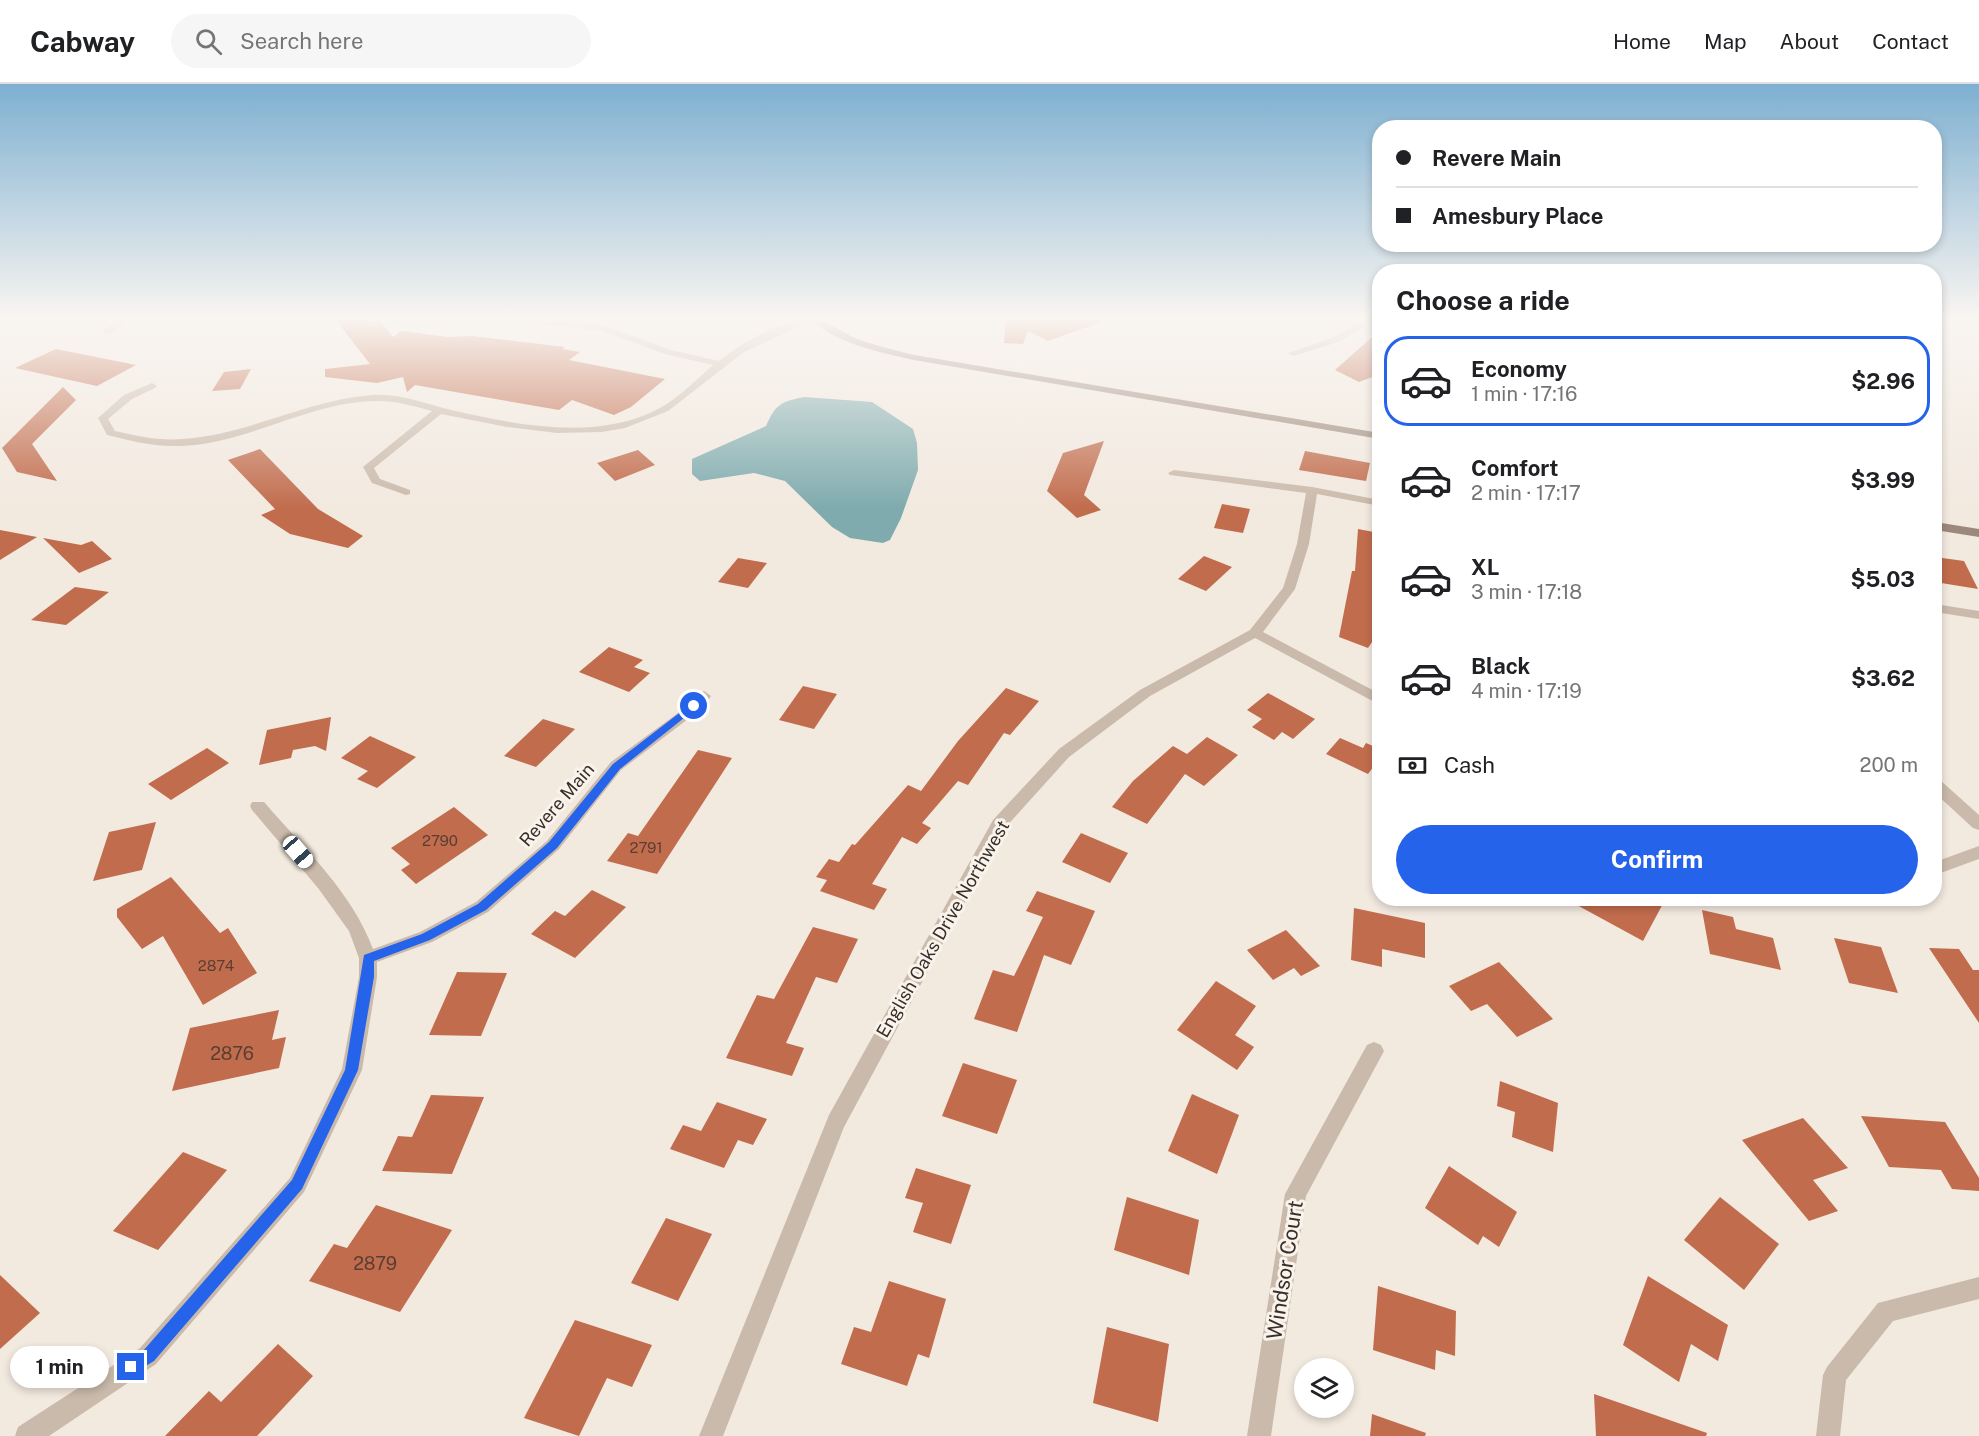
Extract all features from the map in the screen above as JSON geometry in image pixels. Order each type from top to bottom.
[{"type":"street","points":[[152,386],[128,397],[103,418],[111,433],[134,440],[172,443],[214,440],[329,407],[372,398],[417,402],[440,410],[575,431],[618,427],[658,415],[689,394],[701,382]]},
{"type":"street","points":[[1054,382],[1372,435]]},
{"type":"street","points":[[406,492],[376,481],[368,467],[440,410]]},
{"type":"street","points":[[1174,473],[1312,490],[1372,502]]},
{"type":"street","name":"English Oaks Drive Northwest","points":[[711,1436],[836,1122],[999,824],[1073,747],[1145,693],[1254,633],[1289,589],[1303,544],[1312,490]]},
{"type":"street","points":[[1942,527],[1979,533]]},
{"type":"street","points":[[1942,609],[1979,615]]},
{"type":"street","points":[[1254,633],[1372,696]]},
{"type":"street","name":"Revere Main","points":[[368,958],[426,937],[482,907],[553,845],[616,766],[683,716],[704,696]]},
{"type":"street","points":[[1942,790],[1979,824]]},
{"type":"street","points":[[27,1436],[148,1356],[297,1185],[351,1070],[368,977],[368,958],[357,928],[324,883],[258,807]]},
{"type":"street","points":[[1942,865],[1979,852]]},
{"type":"street","name":"Windsor Court","points":[[1259,1436],[1296,1194],[1374,1051]]},
{"type":"street","points":[[1828,1436],[1835,1375],[1886,1311],[1979,1288]]},
{"type":"water","points":[[804,397],[872,402],[913,429],[917,443],[918,470],[901,518],[890,540],[883,543],[850,538],[832,527],[785,481],[754,473],[700,481],[692,474],[692,459],[766,426],[776,408]]},
{"type":"building","points":[[79,382],[104,382],[97,386]]},
{"type":"building","points":[[218,382],[244,382],[240,389],[212,391]]},
{"type":"building","points":[[404,382],[661,382],[631,407],[614,415],[572,400],[559,410],[415,385],[407,392]]},
{"type":"building","points":[[63,387],[76,400],[32,444],[57,481],[17,472],[2,448]]},
{"type":"building","points":[[1104,441],[1084,495],[1101,510],[1077,518],[1047,491],[1063,453]]},
{"type":"building","points":[[260,449],[318,509],[363,536],[348,548],[290,534],[261,515],[275,509],[228,460]]},
{"type":"building","points":[[638,450],[655,465],[615,481],[597,463]]},
{"type":"building","points":[[1305,451],[1370,463],[1366,481],[1299,470]]},
{"type":"building","points":[[1222,504],[1250,509],[1243,533],[1214,528]]},
{"type":"building","points":[[1358,529],[1372,532],[1372,642],[1368,648],[1339,637],[1352,571],[1355,571]]},
{"type":"building","points":[[0,530],[37,537],[0,560]]},
{"type":"building","points":[[43,538],[81,545],[92,541],[112,559],[79,573]]},
{"type":"building","points":[[1204,556],[1232,567],[1206,591],[1178,579]]},
{"type":"building","points":[[738,558],[767,563],[748,588],[718,582]]},
{"type":"building","points":[[1942,558],[1964,561],[1978,589],[1942,583]]},
{"type":"building","points":[[75,587],[109,592],[66,625],[31,620]]},
{"type":"building","points":[[609,647],[643,660],[634,667],[650,673],[629,692],[579,672]]},
{"type":"building","points":[[803,686],[837,694],[814,729],[779,720]]},
{"type":"building","points":[[1006,688],[1039,701],[1010,735],[1004,733],[968,785],[958,781],[922,823],[931,828],[917,844],[902,837],[872,884],[887,889],[874,910],[820,891],[827,880],[816,877],[829,859],[839,862],[852,844],[855,845],[908,785],[921,791],[958,741]]},
{"type":"building","points":[[1268,693],[1315,719],[1293,739],[1282,732],[1274,740],[1252,727],[1262,719],[1247,710]]},
{"type":"building","points":[[331,717],[326,751],[315,746],[293,750],[291,758],[259,765],[267,730]]},
{"type":"building","points":[[543,719],[575,729],[536,767],[504,756]]},
{"type":"building","points":[[370,736],[416,757],[377,788],[357,779],[368,771],[341,758]]},
{"type":"building","points":[[1207,737],[1238,755],[1204,786],[1185,774],[1147,824],[1112,807],[1133,781],[1173,746],[1187,754]]},
{"type":"building","points":[[1340,738],[1363,748],[1366,743],[1372,746],[1372,769],[1368,774],[1326,754]]},
{"type":"building","points":[[207,748],[229,763],[171,800],[148,784]]},
{"type":"building","points":[[698,750],[732,758],[657,874],[607,861],[628,833],[638,836]]},
{"type":"building","points":[[454,807],[488,835],[416,884],[401,870],[410,864],[391,848]]},
{"type":"building","points":[[156,822],[142,870],[93,881],[109,832]]},
{"type":"building","points":[[1081,833],[1128,853],[1110,883],[1062,862]]},
{"type":"building","points":[[171,877],[220,933],[228,928],[257,973],[203,1005],[163,936],[142,949],[117,917],[117,909]]},
{"type":"building","points":[[592,890],[626,907],[575,958],[531,934],[555,911],[565,916]]},
{"type":"building","points":[[1037,891],[1095,911],[1071,965],[1044,955],[1017,1032],[974,1019],[993,970],[1014,976],[1043,917],[1026,911]]},
{"type":"building","points":[[1579,906],[1662,906],[1643,941]]},
{"type":"building","points":[[1354,908],[1425,923],[1425,958],[1382,949],[1382,967],[1351,960]]},
{"type":"building","points":[[1702,910],[1733,917],[1736,929],[1773,938],[1781,970],[1710,954]]},
{"type":"building","points":[[813,927],[858,939],[837,983],[816,977],[786,1043],[804,1048],[792,1076],[726,1058],[757,995],[774,999]]},
{"type":"building","points":[[1286,930],[1320,966],[1301,976],[1294,968],[1273,980],[1247,950]]},
{"type":"building","points":[[1834,938],[1881,947],[1898,993],[1849,983]]},
{"type":"building","points":[[1929,948],[1959,949],[1973,970],[1979,970],[1979,1023]]},
{"type":"building","points":[[1499,962],[1553,1019],[1517,1037],[1487,1004],[1471,1011],[1449,986]]},
{"type":"building","points":[[457,972],[507,973],[481,1036],[429,1035]]},
{"type":"building","points":[[1216,981],[1256,1006],[1235,1035],[1254,1047],[1237,1070],[1177,1030]]},
{"type":"building","points":[[279,1010],[272,1040],[286,1037],[279,1068],[172,1091],[190,1028]]},
{"type":"building","points":[[963,1063],[1017,1080],[997,1134],[942,1116]]},
{"type":"building","points":[[1500,1081],[1558,1103],[1553,1152],[1512,1137],[1515,1112],[1497,1106]]},
{"type":"building","points":[[1192,1094],[1239,1115],[1217,1174],[1168,1151]]},
{"type":"building","points":[[431,1095],[484,1097],[452,1174],[382,1171],[398,1136],[412,1137]]},
{"type":"building","points":[[717,1102],[767,1119],[753,1145],[738,1140],[724,1168],[670,1149],[683,1125],[701,1131]]},
{"type":"building","points":[[1861,1116],[1945,1122],[1979,1178],[1979,1191],[1952,1189],[1941,1170],[1889,1167]]},
{"type":"building","points":[[1803,1118],[1848,1168],[1813,1180],[1838,1211],[1809,1221],[1742,1140]]},
{"type":"building","points":[[183,1152],[227,1170],[158,1250],[113,1231]]},
{"type":"building","points":[[1449,1166],[1517,1212],[1499,1247],[1483,1236],[1478,1245],[1425,1208]]},
{"type":"building","points":[[916,1168],[971,1185],[951,1244],[913,1232],[923,1203],[905,1198]]},
{"type":"building","points":[[1127,1197],[1199,1220],[1189,1275],[1114,1250]]},
{"type":"building","points":[[1720,1197],[1779,1244],[1744,1290],[1684,1240]]},
{"type":"building","points":[[376,1205],[452,1230],[400,1312],[309,1281],[334,1244],[347,1248]]},
{"type":"building","points":[[666,1218],[712,1234],[678,1301],[631,1283]]},
{"type":"building","points":[[0,1275],[40,1313],[0,1349]]},
{"type":"building","points":[[1648,1276],[1728,1325],[1718,1361],[1691,1344],[1679,1382],[1623,1345]]},
{"type":"building","points":[[889,1281],[946,1299],[929,1358],[918,1354],[907,1386],[841,1364],[854,1327],[871,1332]]},
{"type":"building","points":[[1378,1286],[1456,1311],[1455,1356],[1436,1350],[1435,1370],[1373,1350]]},
{"type":"building","points":[[575,1320],[652,1345],[632,1387],[607,1378],[579,1436],[524,1418]]},
{"type":"building","points":[[1107,1327],[1169,1344],[1158,1422],[1093,1403]]},
{"type":"building","points":[[278,1344],[313,1376],[257,1436],[165,1436],[209,1391],[221,1402]]},
{"type":"building","points":[[1594,1394],[1707,1433],[1706,1436],[1596,1436]]},
{"type":"building","points":[[1372,1414],[1426,1433],[1425,1436],[1370,1436]]},
{"type":"route","points":[[131,1367],[148,1356],[297,1185],[351,1070],[368,977],[368,958],[426,937],[482,907],[553,845],[616,766],[694,706]]}]
